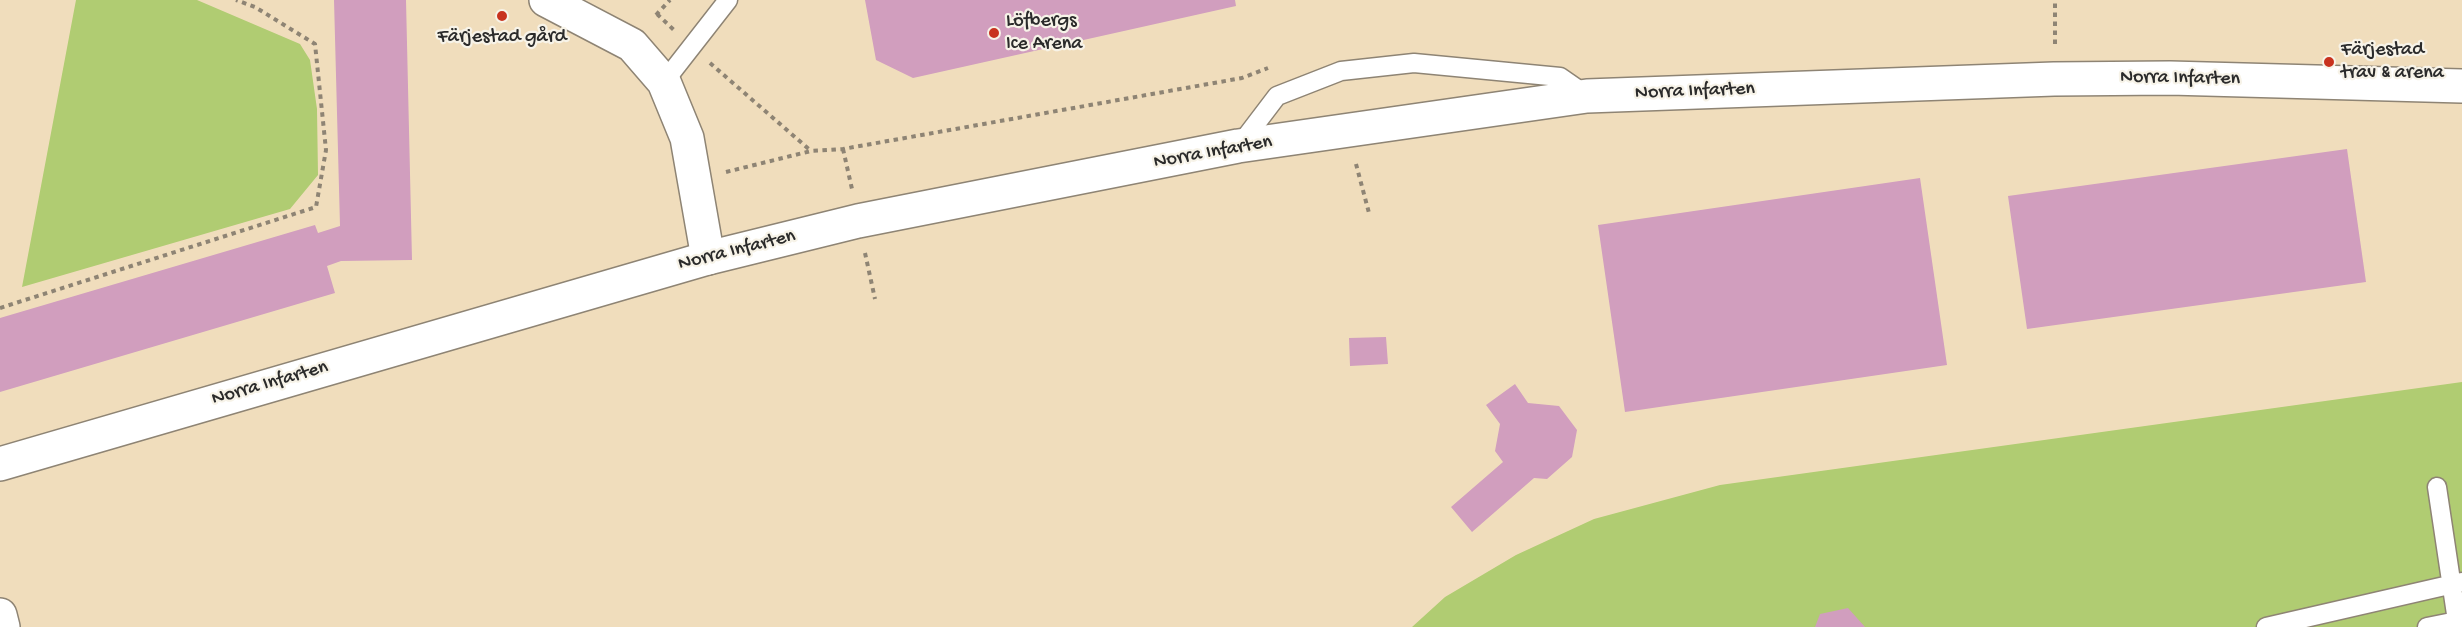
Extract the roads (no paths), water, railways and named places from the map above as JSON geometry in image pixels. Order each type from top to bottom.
[{"type":"street","points":[[546,0],[632,45],[664,82],[687,138],[708,258]]},
{"type":"street","name":"Norra Infarten","points":[[0,464],[708,258],[858,221],[1239,146],[1587,96],[2054,79],[2170,78],[2462,86]]},
{"type":"street","points":[[0,615],[3,627]]},
{"type":"lane","points":[[664,82],[690,45],[728,0]]},
{"type":"lane","points":[[1239,146],[1277,96],[1341,71],[1414,63],[1560,77],[1587,96]]},
{"type":"lane","points":[[2427,627],[2460,621],[2457,583],[2437,487]]},
{"type":"lane","points":[[2266,627],[2457,583]]},
{"type":"place","name":"Färjestad gård","points":[[502,16]]},
{"type":"place","name":"Löfbergs Ice Arena","points":[[994,33]]},
{"type":"place","name":"Färjestad trav & arena","points":[[2329,62]]}]
